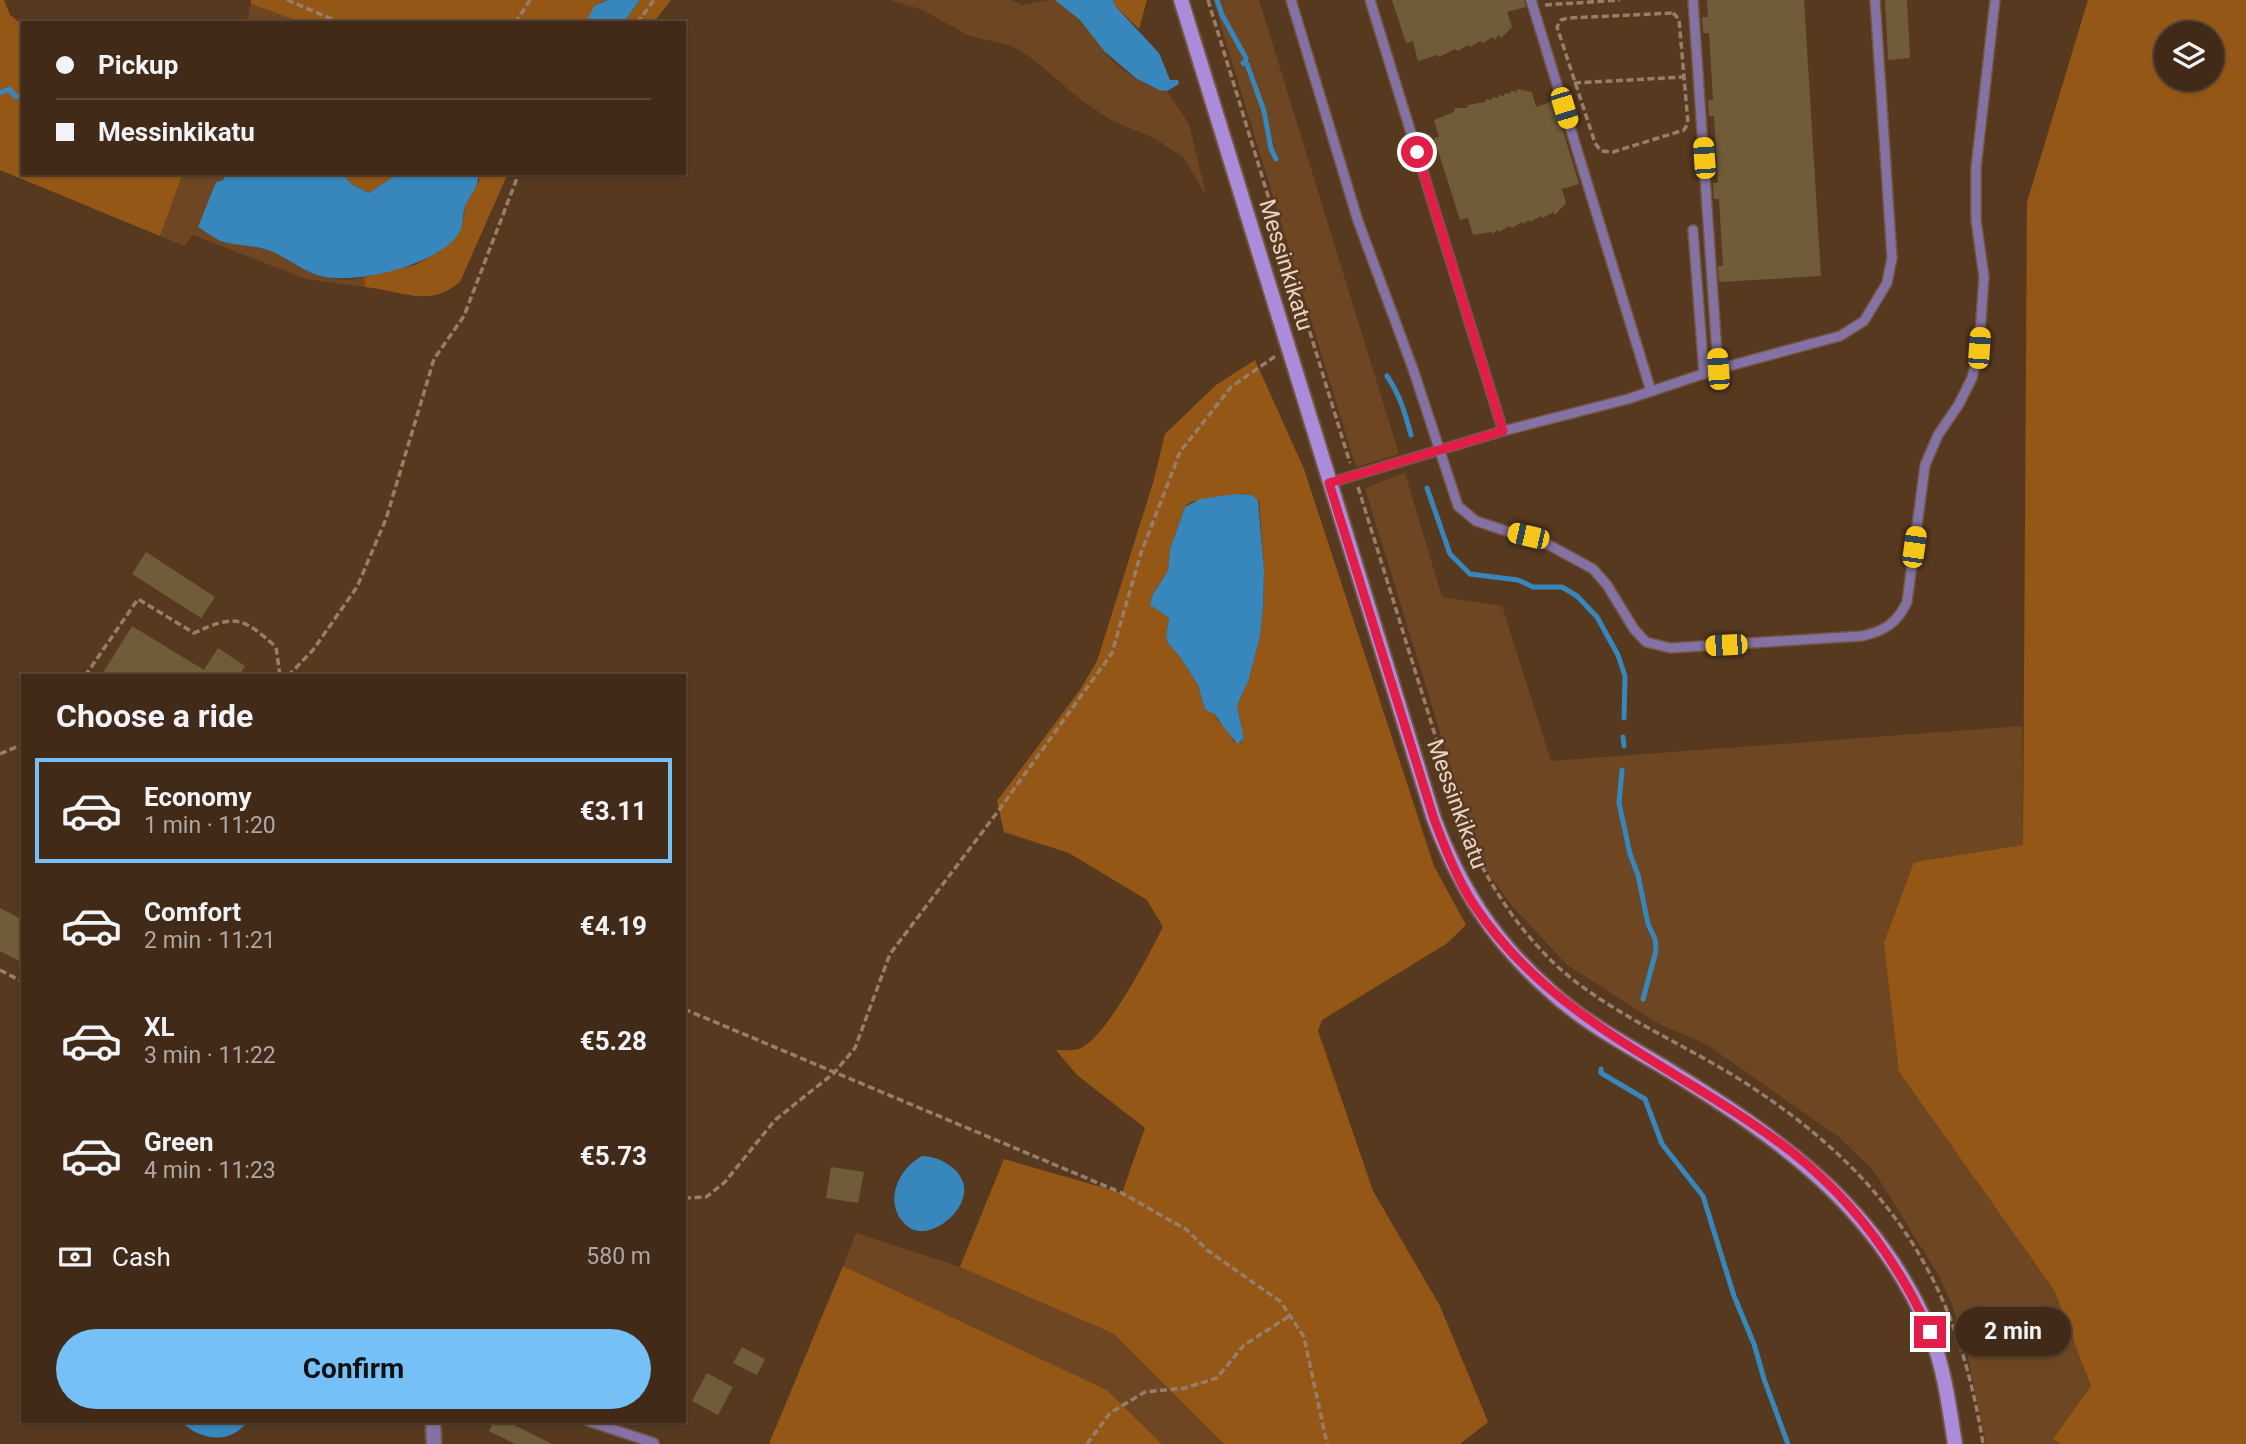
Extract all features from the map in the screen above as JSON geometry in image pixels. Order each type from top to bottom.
[{"type":"street","name":"Messinkikatu","points":[[1181,0],[1434,819],[1457,875],[1473,904],[1502,941],[1549,991],[1587,1019],[1750,1122],[1794,1153],[1858,1215],[1894,1263],[1930,1332],[1943,1374],[1955,1444]]},
{"type":"street","points":[[433,1423],[434,1444]]},
{"type":"lane","points":[[1291,0],[1358,221],[1413,369],[1453,496],[1465,513],[1493,529],[1549,545],[1593,569],[1607,584],[1634,629],[1646,642],[1670,648],[1836,639],[1875,633],[1896,622],[1907,601],[1925,464],[1938,435],[1959,404],[1972,378],[1979,348],[1984,277],[1976,220],[1976,168],[1995,0]]},
{"type":"lane","points":[[1370,0],[1503,431]]},
{"type":"lane","points":[[1693,0],[1718,369]]},
{"type":"lane","points":[[1329,483],[1503,431],[1628,400],[1718,369],[1840,336],[1864,321],[1887,283],[1892,258],[1875,0]]},
{"type":"lane","points":[[1532,3],[1651,391]]},
{"type":"lane","points":[[1693,230],[1704,374]]},
{"type":"lane","points":[[594,1423],[654,1443]]},
{"type":"path","points":[[287,0],[336,21]]},
{"type":"path","points":[[516,21],[530,0]]},
{"type":"path","points":[[638,21],[654,0]]},
{"type":"path","points":[[1208,0],[1462,822],[1477,857],[1506,906],[1559,968],[1637,1021],[1755,1089],[1839,1153],[1892,1212],[1911,1240],[1946,1305],[1963,1352],[1983,1444]]},
{"type":"path","points":[[1532,3],[1620,0]]},
{"type":"path","points":[[1673,13],[1679,19],[1688,123],[1684,131],[1613,152],[1601,151],[1595,143],[1573,83],[1557,27],[1561,20],[1673,13]]},
{"type":"path","points":[[1573,83],[1684,77]]},
{"type":"path","points":[[290,674],[313,650],[357,587],[386,519],[434,359],[464,316],[518,175]]},
{"type":"path","points":[[686,1198],[706,1196],[725,1182],[775,1120],[834,1073],[855,1048],[890,954],[996,814],[1112,653],[1141,553],[1180,452],[1230,387],[1288,348]]},
{"type":"path","points":[[86,674],[138,599],[194,633],[221,620],[232,619],[257,630],[276,647],[280,674]]},
{"type":"path","points":[[0,754],[21,745]]},
{"type":"path","points":[[0,970],[21,981]]},
{"type":"path","points":[[686,1010],[1122,1193],[1186,1230],[1207,1250],[1280,1302],[1291,1315],[1304,1337],[1326,1444]]},
{"type":"path","points":[[1087,1444],[1110,1413],[1145,1392],[1185,1388],[1217,1378],[1244,1345],[1291,1315]]},
{"type":"shaded area","points":[[0,0],[4,0],[10,15],[21,23],[21,175],[182,175],[160,236],[0,170]]},
{"type":"shaded area","points":[[251,0],[608,0],[601,2],[587,21],[298,21],[251,4]]},
{"type":"shaded area","points":[[640,0],[671,0],[655,21],[624,21]]},
{"type":"shaded area","points":[[890,0],[1011,0],[1023,5],[1055,0],[1063,4],[1077,15],[1116,64],[1141,82],[1167,91],[1189,124],[1206,195],[1183,157],[1156,139],[1113,121],[1081,100],[1033,59],[1012,46],[970,36],[920,9]]},
{"type":"shaded area","points":[[1113,0],[1147,0],[1139,29],[1116,7]]},
{"type":"shaded area","points":[[1213,0],[1259,0],[1399,454],[1356,467]]},
{"type":"shaded area","points":[[2088,0],[2246,0],[2246,1444],[2061,1444],[2053,1439],[2091,1386],[2054,1290],[1899,1072],[1884,943],[1914,862],[2023,845],[2027,202]]},
{"type":"shaded area","points":[[251,4],[298,21],[247,21]]},
{"type":"shaded area","points":[[182,175],[225,175],[223,180],[216,182],[198,227],[222,241],[266,249],[324,276],[336,279],[364,277],[365,287],[306,279],[193,235],[184,246],[160,236]]},
{"type":"shaded area","points":[[343,175],[396,175],[369,193],[353,185]]},
{"type":"shaded area","points":[[478,175],[507,175],[460,282],[437,295],[425,296],[365,287],[364,277],[415,265],[440,251],[462,225],[466,203],[479,181]]},
{"type":"shaded area","points":[[1255,360],[1304,469],[1434,866],[1466,925],[1446,944],[1322,1020],[1318,1031],[1373,1191],[1440,1306],[1488,1422],[1460,1444],[1224,1444],[1114,1334],[960,1267],[1004,1159],[1122,1193],[1145,1128],[1077,1075],[1056,1050],[1079,1049],[1101,1030],[1126,994],[1163,927],[1147,900],[1069,853],[1004,832],[997,801],[1080,690],[1097,661],[1153,483],[1165,434],[1216,385]],"holes":[[[1236,494],[1252,495],[1259,501],[1264,570],[1263,609],[1260,636],[1249,679],[1237,706],[1244,738],[1240,743],[1234,742],[1215,714],[1205,710],[1198,685],[1168,643],[1166,635],[1169,618],[1150,605],[1153,594],[1168,571],[1170,549],[1185,507],[1190,502]]]},
{"type":"shaded area","points":[[1405,473],[1442,597],[1502,606],[1551,761],[2022,726],[2023,845],[1914,862],[1899,1072],[2054,1290],[2091,1386],[2053,1439],[2061,1444],[1986,1444],[1967,1353],[1952,1305],[1939,1276],[1874,1171],[1840,1138],[1706,1044],[1661,1025],[1567,965],[1514,908],[1490,876],[1475,846],[1365,488]]},
{"type":"shaded area","points":[[856,1233],[960,1267],[1114,1334],[1224,1444],[1162,1444],[1107,1390],[843,1266]]},
{"type":"shaded area","points":[[843,1266],[1107,1390],[1162,1444],[769,1444]]},
{"type":"water","points":[[608,0],[640,0],[624,21],[587,21],[594,6]]},
{"type":"water","points":[[1055,0],[1113,0],[1116,7],[1159,53],[1170,80],[1178,80],[1179,84],[1167,91],[1137,79],[1105,52],[1080,20]]},
{"type":"water","points":[[225,175],[343,175],[353,185],[369,193],[396,175],[478,175],[476,187],[465,207],[461,230],[449,244],[416,263],[355,278],[314,274],[268,250],[221,241],[198,227],[216,182],[223,180]]},
{"type":"water","points":[[1236,494],[1252,495],[1258,500],[1264,570],[1260,636],[1249,679],[1237,706],[1244,738],[1238,744],[1215,714],[1205,710],[1198,685],[1168,643],[1166,635],[1169,618],[1150,605],[1153,594],[1168,571],[1170,549],[1185,507],[1200,499]]},
{"type":"water","points":[[922,1156],[939,1160],[954,1169],[960,1176],[964,1192],[958,1208],[946,1222],[921,1231],[912,1229],[898,1215],[894,1196],[900,1177]]},
{"type":"water","points":[[183,1423],[246,1423],[233,1434],[216,1438]]},
{"type":"building","points":[[1392,0],[1524,0],[1526,7],[1507,12],[1512,27],[1501,38],[1499,35],[1495,40],[1493,37],[1458,51],[1455,49],[1439,57],[1437,55],[1418,61],[1413,41],[1406,43]]},
{"type":"building","points":[[1707,0],[1804,0],[1821,276],[1719,282],[1718,266],[1723,266],[1719,199],[1714,199],[1713,183],[1718,183],[1714,116],[1709,116],[1708,100],[1713,100],[1709,33],[1703,33],[1702,17],[1708,17]]},
{"type":"building","points":[[1885,0],[1907,0],[1910,58],[1888,60]]},
{"type":"building","points":[[1517,89],[1532,92],[1536,107],[1554,101],[1579,184],[1562,189],[1566,203],[1555,215],[1553,212],[1512,228],[1509,226],[1499,232],[1497,230],[1493,234],[1473,235],[1468,218],[1460,220],[1434,138],[1439,137],[1434,120],[1454,112],[1455,108],[1467,108],[1468,105],[1485,102],[1486,99],[1492,100],[1492,97],[1498,98],[1505,93],[1510,94],[1511,91],[1517,92]]},
{"type":"building","points":[[146,552],[215,597],[201,618],[132,574]]},
{"type":"building","points":[[132,626],[204,670],[218,648],[245,666],[240,674],[102,674]]},
{"type":"building","points":[[0,908],[21,919],[21,962],[0,951]]},
{"type":"building","points":[[831,1167],[864,1172],[858,1203],[826,1198]]},
{"type":"building","points":[[742,1347],[765,1359],[757,1375],[733,1363]]},
{"type":"building","points":[[707,1373],[733,1387],[718,1415],[692,1401]]},
{"type":"building","points":[[493,1423],[510,1423],[552,1444],[515,1444],[489,1431]]},
{"type":"waterway","points":[[1217,0],[1222,15],[1246,58],[1245,63]]},
{"type":"waterway","points":[[1243,63],[1247,64],[1264,111],[1271,149],[1276,159]]},
{"type":"waterway","points":[[0,93],[9,89],[15,96],[21,97]]},
{"type":"waterway","points":[[1387,376],[1399,397],[1411,435]]},
{"type":"waterway","points":[[1427,488],[1450,554],[1470,574],[1518,580],[1533,587],[1562,587],[1577,596],[1597,617],[1618,655],[1625,676],[1624,718]]},
{"type":"waterway","points":[[1623,737],[1624,746]]},
{"type":"waterway","points":[[1622,770],[1619,803],[1648,924],[1655,939],[1656,951],[1643,999]]},
{"type":"waterway","points":[[1601,1069],[1601,1073],[1645,1099],[1662,1144],[1703,1196],[1734,1296],[1754,1344],[1788,1444]]},
{"type":"route","points":[[1417,152],[1503,431],[1329,483],[1434,819],[1453,866],[1484,919],[1549,991],[1587,1019],[1750,1122],[1794,1153],[1835,1191],[1878,1239],[1911,1293],[1930,1332]]}]
